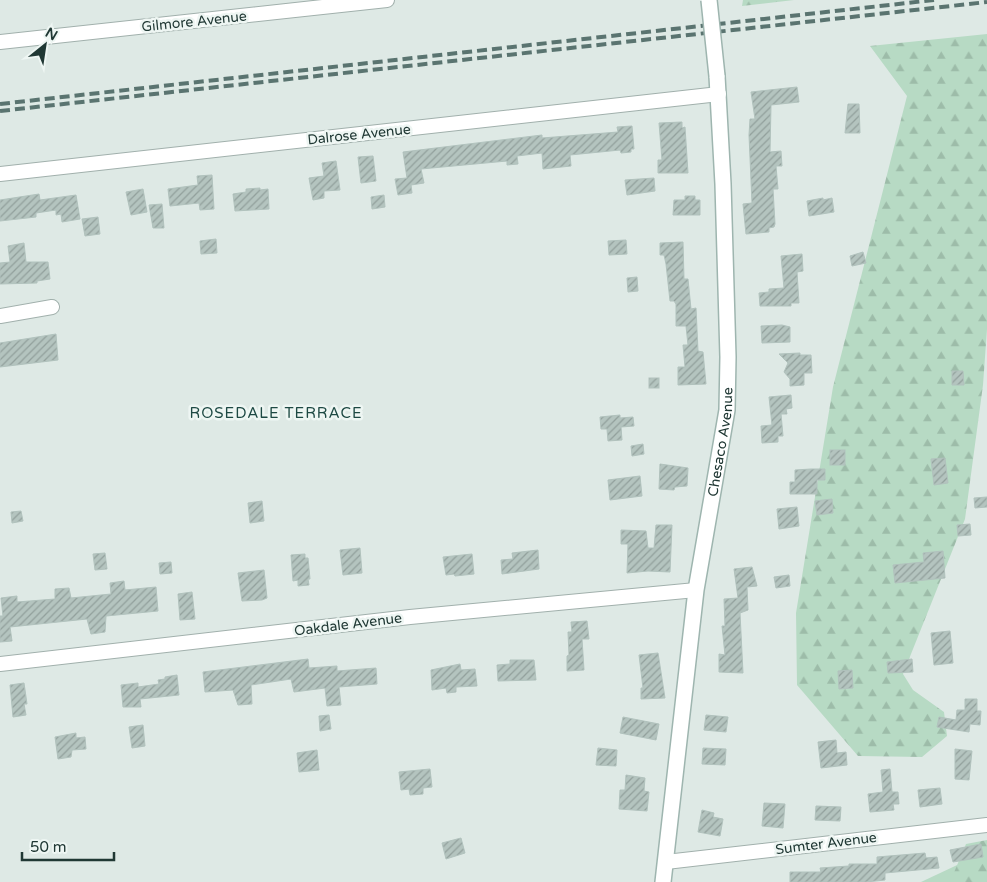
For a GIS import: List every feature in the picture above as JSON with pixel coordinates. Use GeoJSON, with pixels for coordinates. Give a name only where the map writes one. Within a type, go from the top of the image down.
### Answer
{"type":"FeatureCollection","features":[{"type":"Feature","properties":{"kind":"street","name":"Gilmore Avenue"},"geometry":{"type":"LineString","coordinates":[[0,42],[387,0]]}},
{"type":"Feature","properties":{"kind":"street","name":"Chesaco Avenue"},"geometry":{"type":"LineString","coordinates":[[663,882],[696,590],[725,424],[728,386],[719,94],[709,0]]}},
{"type":"Feature","properties":{"kind":"street","name":"Dalrose Avenue"},"geometry":{"type":"LineString","coordinates":[[0,174],[719,94]]}},
{"type":"Feature","properties":{"kind":"street"},"geometry":{"type":"LineString","coordinates":[[0,316],[52,307]]}},
{"type":"Feature","properties":{"kind":"street","name":"Oakdale Avenue"},"geometry":{"type":"LineString","coordinates":[[0,664],[410,617],[696,590]]}},
{"type":"Feature","properties":{"kind":"street","name":"Sumter Avenue"},"geometry":{"type":"LineString","coordinates":[[666,862],[987,824]]}},
{"type":"Feature","properties":{"kind":"green space"},"geometry":{"type":"Polygon","coordinates":[[[743,0],[794,0],[742,6],[743,0]]]}},
{"type":"Feature","properties":{"kind":"green space"},"geometry":{"type":"Polygon","coordinates":[[[987,34],[987,329],[983,385],[965,519],[903,674],[913,690],[944,712],[947,736],[922,757],[858,756],[797,685],[796,613],[833,387],[907,96],[870,46],[987,34]]]}},
{"type":"Feature","properties":{"kind":"green space"},"geometry":{"type":"Polygon","coordinates":[[[987,840],[987,882],[950,882],[966,844],[987,840]]]}},
{"type":"Feature","properties":{"kind":"green space"},"geometry":{"type":"Polygon","coordinates":[[[987,851],[987,882],[921,882],[987,851]]]}},
{"type":"Feature","properties":{"kind":"building"},"geometry":{"type":"Polygon","coordinates":[[[797,87],[799,102],[771,105],[770,152],[781,151],[782,166],[776,166],[778,189],[773,189],[774,227],[769,228],[769,232],[746,234],[743,204],[752,203],[749,135],[750,119],[755,119],[751,92],[797,87]]]}},
{"type":"Feature","properties":{"kind":"building"},"geometry":{"type":"Polygon","coordinates":[[[848,104],[859,104],[860,133],[845,133],[848,104]]]}},
{"type":"Feature","properties":{"kind":"building"},"geometry":{"type":"Polygon","coordinates":[[[682,122],[682,128],[685,127],[688,173],[658,173],[658,160],[662,160],[659,123],[682,122]]]}},
{"type":"Feature","properties":{"kind":"building"},"geometry":{"type":"Polygon","coordinates":[[[632,126],[634,149],[631,149],[631,152],[621,153],[620,150],[570,155],[571,166],[543,169],[542,153],[517,156],[518,164],[507,165],[507,161],[421,169],[424,183],[411,185],[412,193],[398,195],[395,179],[407,178],[403,152],[542,135],[542,138],[618,132],[617,127],[632,126]]]}},
{"type":"Feature","properties":{"kind":"building"},"geometry":{"type":"Polygon","coordinates":[[[373,156],[376,181],[361,183],[358,157],[373,156]]]}},
{"type":"Feature","properties":{"kind":"building"},"geometry":{"type":"Polygon","coordinates":[[[336,161],[340,190],[324,191],[324,198],[313,200],[309,178],[324,176],[322,163],[336,161]]]}},
{"type":"Feature","properties":{"kind":"building"},"geometry":{"type":"Polygon","coordinates":[[[212,175],[214,209],[200,210],[199,203],[170,206],[168,189],[198,185],[197,176],[212,175]]]}},
{"type":"Feature","properties":{"kind":"building"},"geometry":{"type":"Polygon","coordinates":[[[654,178],[655,191],[627,195],[625,180],[654,178]]]}},
{"type":"Feature","properties":{"kind":"building"},"geometry":{"type":"Polygon","coordinates":[[[260,188],[260,190],[268,189],[269,209],[235,211],[233,194],[246,192],[246,189],[260,188]]]}},
{"type":"Feature","properties":{"kind":"building"},"geometry":{"type":"Polygon","coordinates":[[[143,189],[147,212],[131,215],[126,192],[143,189]]]}},
{"type":"Feature","properties":{"kind":"building"},"geometry":{"type":"Polygon","coordinates":[[[39,194],[40,200],[76,195],[80,219],[62,222],[61,214],[56,215],[56,210],[36,213],[36,217],[0,221],[0,200],[39,194]]]}},
{"type":"Feature","properties":{"kind":"building"},"geometry":{"type":"Polygon","coordinates":[[[384,195],[385,207],[372,209],[371,197],[384,195]]]}},
{"type":"Feature","properties":{"kind":"building"},"geometry":{"type":"Polygon","coordinates":[[[685,196],[695,196],[695,200],[700,200],[700,215],[673,215],[674,200],[685,200],[685,196]]]}},
{"type":"Feature","properties":{"kind":"building"},"geometry":{"type":"Polygon","coordinates":[[[823,198],[823,200],[832,198],[834,212],[809,216],[807,201],[823,198]]]}},
{"type":"Feature","properties":{"kind":"building"},"geometry":{"type":"Polygon","coordinates":[[[162,204],[164,228],[153,228],[149,205],[162,204]]]}},
{"type":"Feature","properties":{"kind":"building"},"geometry":{"type":"Polygon","coordinates":[[[98,217],[100,234],[85,236],[82,219],[98,217]]]}},
{"type":"Feature","properties":{"kind":"building"},"geometry":{"type":"Polygon","coordinates":[[[216,239],[217,253],[201,254],[200,241],[216,239]]]}},
{"type":"Feature","properties":{"kind":"building"},"geometry":{"type":"Polygon","coordinates":[[[626,240],[627,254],[609,255],[608,241],[626,240]]]}},
{"type":"Feature","properties":{"kind":"building"},"geometry":{"type":"Polygon","coordinates":[[[683,242],[684,279],[688,279],[691,309],[696,308],[698,351],[703,352],[706,384],[678,385],[678,367],[685,367],[683,345],[688,345],[686,326],[676,326],[676,304],[674,301],[670,301],[666,264],[664,255],[660,255],[660,243],[683,242]]]}},
{"type":"Feature","properties":{"kind":"building"},"geometry":{"type":"Polygon","coordinates":[[[24,243],[26,262],[48,262],[50,279],[37,281],[37,283],[0,284],[0,263],[10,262],[8,246],[24,243]]]}},
{"type":"Feature","properties":{"kind":"building"},"geometry":{"type":"Polygon","coordinates":[[[863,252],[866,263],[852,266],[850,256],[863,252]]]}},
{"type":"Feature","properties":{"kind":"building"},"geometry":{"type":"Polygon","coordinates":[[[802,254],[803,271],[797,272],[799,303],[791,303],[791,306],[760,306],[759,293],[769,292],[769,289],[784,288],[781,256],[802,254]]]}},
{"type":"Feature","properties":{"kind":"building"},"geometry":{"type":"Polygon","coordinates":[[[637,277],[638,291],[628,292],[627,278],[637,277]]]}},
{"type":"Feature","properties":{"kind":"building"},"geometry":{"type":"Polygon","coordinates":[[[782,325],[790,327],[790,342],[762,343],[761,326],[782,325]]]}},
{"type":"Feature","properties":{"kind":"building"},"geometry":{"type":"Polygon","coordinates":[[[56,334],[58,360],[0,367],[0,343],[56,334]]]}},
{"type":"Feature","properties":{"kind":"building"},"geometry":{"type":"Polygon","coordinates":[[[800,353],[800,355],[811,355],[812,373],[804,373],[804,385],[790,386],[790,379],[784,372],[788,363],[779,354],[800,353]]]}},
{"type":"Feature","properties":{"kind":"building"},"geometry":{"type":"Polygon","coordinates":[[[952,371],[963,371],[964,385],[952,385],[952,371]]]}},
{"type":"Feature","properties":{"kind":"building"},"geometry":{"type":"Polygon","coordinates":[[[649,378],[659,378],[659,388],[649,388],[649,378]]]}},
{"type":"Feature","properties":{"kind":"building"},"geometry":{"type":"Polygon","coordinates":[[[791,395],[792,408],[786,409],[787,414],[781,414],[783,436],[778,436],[778,442],[762,443],[761,426],[772,425],[769,397],[791,395]]]}},
{"type":"Feature","properties":{"kind":"building"},"geometry":{"type":"Polygon","coordinates":[[[620,415],[620,418],[633,417],[634,426],[621,427],[622,440],[608,441],[607,429],[601,429],[600,417],[620,415]]]}},
{"type":"Feature","properties":{"kind":"building"},"geometry":{"type":"Polygon","coordinates":[[[643,444],[644,454],[632,456],[631,446],[643,444]]]}},
{"type":"Feature","properties":{"kind":"building"},"geometry":{"type":"Polygon","coordinates":[[[830,450],[845,450],[845,465],[830,465],[830,450]]]}},
{"type":"Feature","properties":{"kind":"building"},"geometry":{"type":"Polygon","coordinates":[[[945,458],[948,483],[934,485],[931,459],[945,458]]]}},
{"type":"Feature","properties":{"kind":"building"},"geometry":{"type":"Polygon","coordinates":[[[660,464],[688,468],[687,486],[675,487],[674,490],[659,489],[660,464]]]}},
{"type":"Feature","properties":{"kind":"building"},"geometry":{"type":"Polygon","coordinates":[[[825,469],[825,480],[817,480],[817,494],[790,494],[790,482],[795,482],[795,470],[825,469]]]}},
{"type":"Feature","properties":{"kind":"building"},"geometry":{"type":"Polygon","coordinates":[[[640,476],[642,496],[610,500],[608,480],[640,476]]]}},
{"type":"Feature","properties":{"kind":"building"},"geometry":{"type":"Polygon","coordinates":[[[987,497],[987,507],[975,508],[974,498],[987,497]]]}},
{"type":"Feature","properties":{"kind":"building"},"geometry":{"type":"Polygon","coordinates":[[[832,499],[833,513],[817,515],[815,501],[832,499]]]}},
{"type":"Feature","properties":{"kind":"building"},"geometry":{"type":"Polygon","coordinates":[[[262,501],[264,521],[250,523],[248,503],[262,501]]]}},
{"type":"Feature","properties":{"kind":"building"},"geometry":{"type":"Polygon","coordinates":[[[797,507],[799,526],[779,529],[777,509],[797,507]]]}},
{"type":"Feature","properties":{"kind":"building"},"geometry":{"type":"Polygon","coordinates":[[[21,511],[23,521],[12,523],[11,512],[21,511]]]}},
{"type":"Feature","properties":{"kind":"building"},"geometry":{"type":"Polygon","coordinates":[[[970,524],[971,535],[958,536],[957,525],[970,524]]]}},
{"type":"Feature","properties":{"kind":"building"},"geometry":{"type":"Polygon","coordinates":[[[656,525],[672,525],[670,572],[648,571],[627,573],[628,544],[621,544],[621,530],[646,531],[648,548],[654,548],[656,525]]]}},
{"type":"Feature","properties":{"kind":"building"},"geometry":{"type":"Polygon","coordinates":[[[360,548],[362,573],[343,575],[340,550],[360,548]]]}},
{"type":"Feature","properties":{"kind":"building"},"geometry":{"type":"Polygon","coordinates":[[[538,550],[539,569],[502,574],[501,560],[513,559],[512,553],[538,550]]]}},
{"type":"Feature","properties":{"kind":"building"},"geometry":{"type":"Polygon","coordinates":[[[943,551],[945,578],[895,583],[893,565],[924,562],[923,553],[943,551]]]}},
{"type":"Feature","properties":{"kind":"building"},"geometry":{"type":"Polygon","coordinates":[[[105,553],[107,569],[95,570],[93,554],[105,553]]]}},
{"type":"Feature","properties":{"kind":"building"},"geometry":{"type":"Polygon","coordinates":[[[305,554],[305,558],[308,558],[309,585],[298,586],[298,580],[293,581],[291,555],[305,554]]]}},
{"type":"Feature","properties":{"kind":"building"},"geometry":{"type":"Polygon","coordinates":[[[472,554],[474,574],[446,575],[443,557],[472,554]]]}},
{"type":"Feature","properties":{"kind":"building"},"geometry":{"type":"Polygon","coordinates":[[[171,562],[172,573],[160,574],[159,563],[171,562]]]}},
{"type":"Feature","properties":{"kind":"building"},"geometry":{"type":"Polygon","coordinates":[[[752,567],[757,586],[747,587],[748,610],[740,613],[743,673],[719,672],[719,654],[725,655],[722,626],[725,626],[724,599],[738,598],[734,569],[752,567]]]}},
{"type":"Feature","properties":{"kind":"building"},"geometry":{"type":"Polygon","coordinates":[[[264,570],[267,598],[242,601],[238,573],[264,570]]]}},
{"type":"Feature","properties":{"kind":"building"},"geometry":{"type":"Polygon","coordinates":[[[789,575],[790,586],[776,588],[774,577],[789,575]]]}},
{"type":"Feature","properties":{"kind":"building"},"geometry":{"type":"Polygon","coordinates":[[[124,581],[125,590],[156,587],[158,611],[106,616],[105,632],[91,634],[87,619],[10,627],[12,641],[0,642],[0,616],[3,616],[1,598],[17,596],[17,602],[55,599],[55,589],[69,588],[71,598],[111,594],[110,583],[124,581]]]}},
{"type":"Feature","properties":{"kind":"building"},"geometry":{"type":"Polygon","coordinates":[[[192,592],[195,619],[180,620],[178,594],[192,592]]]}},
{"type":"Feature","properties":{"kind":"building"},"geometry":{"type":"Polygon","coordinates":[[[587,621],[589,639],[582,639],[584,670],[567,671],[567,656],[569,655],[568,632],[572,632],[571,622],[587,621]]]}},
{"type":"Feature","properties":{"kind":"building"},"geometry":{"type":"Polygon","coordinates":[[[950,631],[953,663],[934,665],[931,633],[950,631]]]}},
{"type":"Feature","properties":{"kind":"building"},"geometry":{"type":"Polygon","coordinates":[[[658,653],[665,698],[641,699],[641,688],[643,688],[639,655],[658,653]]]}},
{"type":"Feature","properties":{"kind":"building"},"geometry":{"type":"Polygon","coordinates":[[[308,659],[309,668],[337,666],[337,671],[376,668],[377,684],[339,687],[341,705],[327,706],[325,688],[294,692],[291,679],[251,685],[252,704],[238,705],[233,690],[205,692],[203,672],[308,659]]]}},
{"type":"Feature","properties":{"kind":"building"},"geometry":{"type":"Polygon","coordinates":[[[912,659],[913,672],[888,673],[887,662],[912,659]]]}},
{"type":"Feature","properties":{"kind":"building"},"geometry":{"type":"Polygon","coordinates":[[[510,660],[534,660],[536,680],[498,681],[497,665],[510,664],[510,660]]]}},
{"type":"Feature","properties":{"kind":"building"},"geometry":{"type":"Polygon","coordinates":[[[460,664],[461,670],[475,669],[477,686],[456,687],[456,692],[447,693],[446,688],[432,690],[431,670],[460,664]]]}},
{"type":"Feature","properties":{"kind":"building"},"geometry":{"type":"Polygon","coordinates":[[[852,670],[853,688],[839,689],[838,671],[852,670]]]}},
{"type":"Feature","properties":{"kind":"building"},"geometry":{"type":"Polygon","coordinates":[[[177,675],[179,695],[140,699],[141,707],[123,707],[121,685],[138,683],[138,687],[159,684],[158,680],[177,675]]]}},
{"type":"Feature","properties":{"kind":"building"},"geometry":{"type":"Polygon","coordinates":[[[24,683],[27,704],[24,704],[26,715],[13,717],[10,685],[24,683]]]}},
{"type":"Feature","properties":{"kind":"building"},"geometry":{"type":"Polygon","coordinates":[[[965,699],[977,699],[977,711],[981,711],[980,725],[970,724],[969,732],[937,727],[939,717],[956,720],[957,710],[965,710],[965,699]]]}},
{"type":"Feature","properties":{"kind":"building"},"geometry":{"type":"Polygon","coordinates":[[[329,715],[331,729],[320,731],[319,716],[329,715]]]}},
{"type":"Feature","properties":{"kind":"building"},"geometry":{"type":"Polygon","coordinates":[[[706,715],[728,717],[726,732],[704,730],[706,715]]]}},
{"type":"Feature","properties":{"kind":"building"},"geometry":{"type":"Polygon","coordinates":[[[623,717],[659,724],[656,740],[620,733],[623,717]]]}},
{"type":"Feature","properties":{"kind":"building"},"geometry":{"type":"Polygon","coordinates":[[[143,725],[145,746],[132,748],[129,727],[143,725]]]}},
{"type":"Feature","properties":{"kind":"building"},"geometry":{"type":"Polygon","coordinates":[[[76,733],[76,738],[85,737],[86,749],[72,750],[71,757],[58,759],[55,737],[76,733]]]}},
{"type":"Feature","properties":{"kind":"building"},"geometry":{"type":"Polygon","coordinates":[[[836,740],[837,753],[846,752],[847,765],[821,768],[818,742],[836,740]]]}},
{"type":"Feature","properties":{"kind":"building"},"geometry":{"type":"Polygon","coordinates":[[[598,748],[617,750],[616,766],[596,765],[598,748]]]}},
{"type":"Feature","properties":{"kind":"building"},"geometry":{"type":"Polygon","coordinates":[[[703,748],[726,749],[725,765],[702,764],[703,748]]]}},
{"type":"Feature","properties":{"kind":"building"},"geometry":{"type":"Polygon","coordinates":[[[955,749],[972,751],[969,780],[955,779],[955,749]]]}},
{"type":"Feature","properties":{"kind":"building"},"geometry":{"type":"Polygon","coordinates":[[[317,750],[319,770],[299,772],[297,753],[317,750]]]}},
{"type":"Feature","properties":{"kind":"building"},"geometry":{"type":"Polygon","coordinates":[[[430,769],[432,787],[423,788],[423,794],[410,795],[409,789],[401,790],[399,772],[430,769]]]}},
{"type":"Feature","properties":{"kind":"building"},"geometry":{"type":"Polygon","coordinates":[[[890,769],[892,792],[898,792],[899,804],[893,804],[894,810],[870,812],[868,794],[883,792],[881,770],[890,769]]]}},
{"type":"Feature","properties":{"kind":"building"},"geometry":{"type":"Polygon","coordinates":[[[626,775],[645,778],[644,791],[649,792],[647,811],[619,809],[620,790],[625,790],[626,775]]]}},
{"type":"Feature","properties":{"kind":"building"},"geometry":{"type":"Polygon","coordinates":[[[940,788],[942,804],[920,807],[918,790],[940,788]]]}},
{"type":"Feature","properties":{"kind":"building"},"geometry":{"type":"Polygon","coordinates":[[[764,803],[785,804],[783,828],[762,826],[764,803]]]}},
{"type":"Feature","properties":{"kind":"building"},"geometry":{"type":"Polygon","coordinates":[[[816,806],[841,807],[840,821],[815,820],[816,806]]]}},
{"type":"Feature","properties":{"kind":"building"},"geometry":{"type":"Polygon","coordinates":[[[702,810],[714,813],[713,817],[723,819],[720,836],[698,832],[702,810]]]}},
{"type":"Feature","properties":{"kind":"building"},"geometry":{"type":"Polygon","coordinates":[[[461,838],[465,853],[446,859],[442,843],[461,838]]]}},
{"type":"Feature","properties":{"kind":"building"},"geometry":{"type":"Polygon","coordinates":[[[981,844],[983,857],[953,862],[950,850],[981,844]]]}},
{"type":"Feature","properties":{"kind":"building"},"geometry":{"type":"Polygon","coordinates":[[[925,853],[926,858],[937,857],[939,868],[885,873],[885,880],[866,882],[790,882],[790,872],[821,872],[820,868],[849,866],[849,864],[877,864],[877,857],[925,853]]]}},
{"type":"Feature","properties":{"kind":"railway"},"geometry":{"type":"LineString","coordinates":[[0,104],[934,0]]}},
{"type":"Feature","properties":{"kind":"railway"},"geometry":{"type":"LineString","coordinates":[[0,111],[987,2]]}},
{"type":"Feature","properties":{"kind":"district","name":"ROSEDALE TERRACE"},"geometry":{"type":"Point","coordinates":[276,413]}}]}
